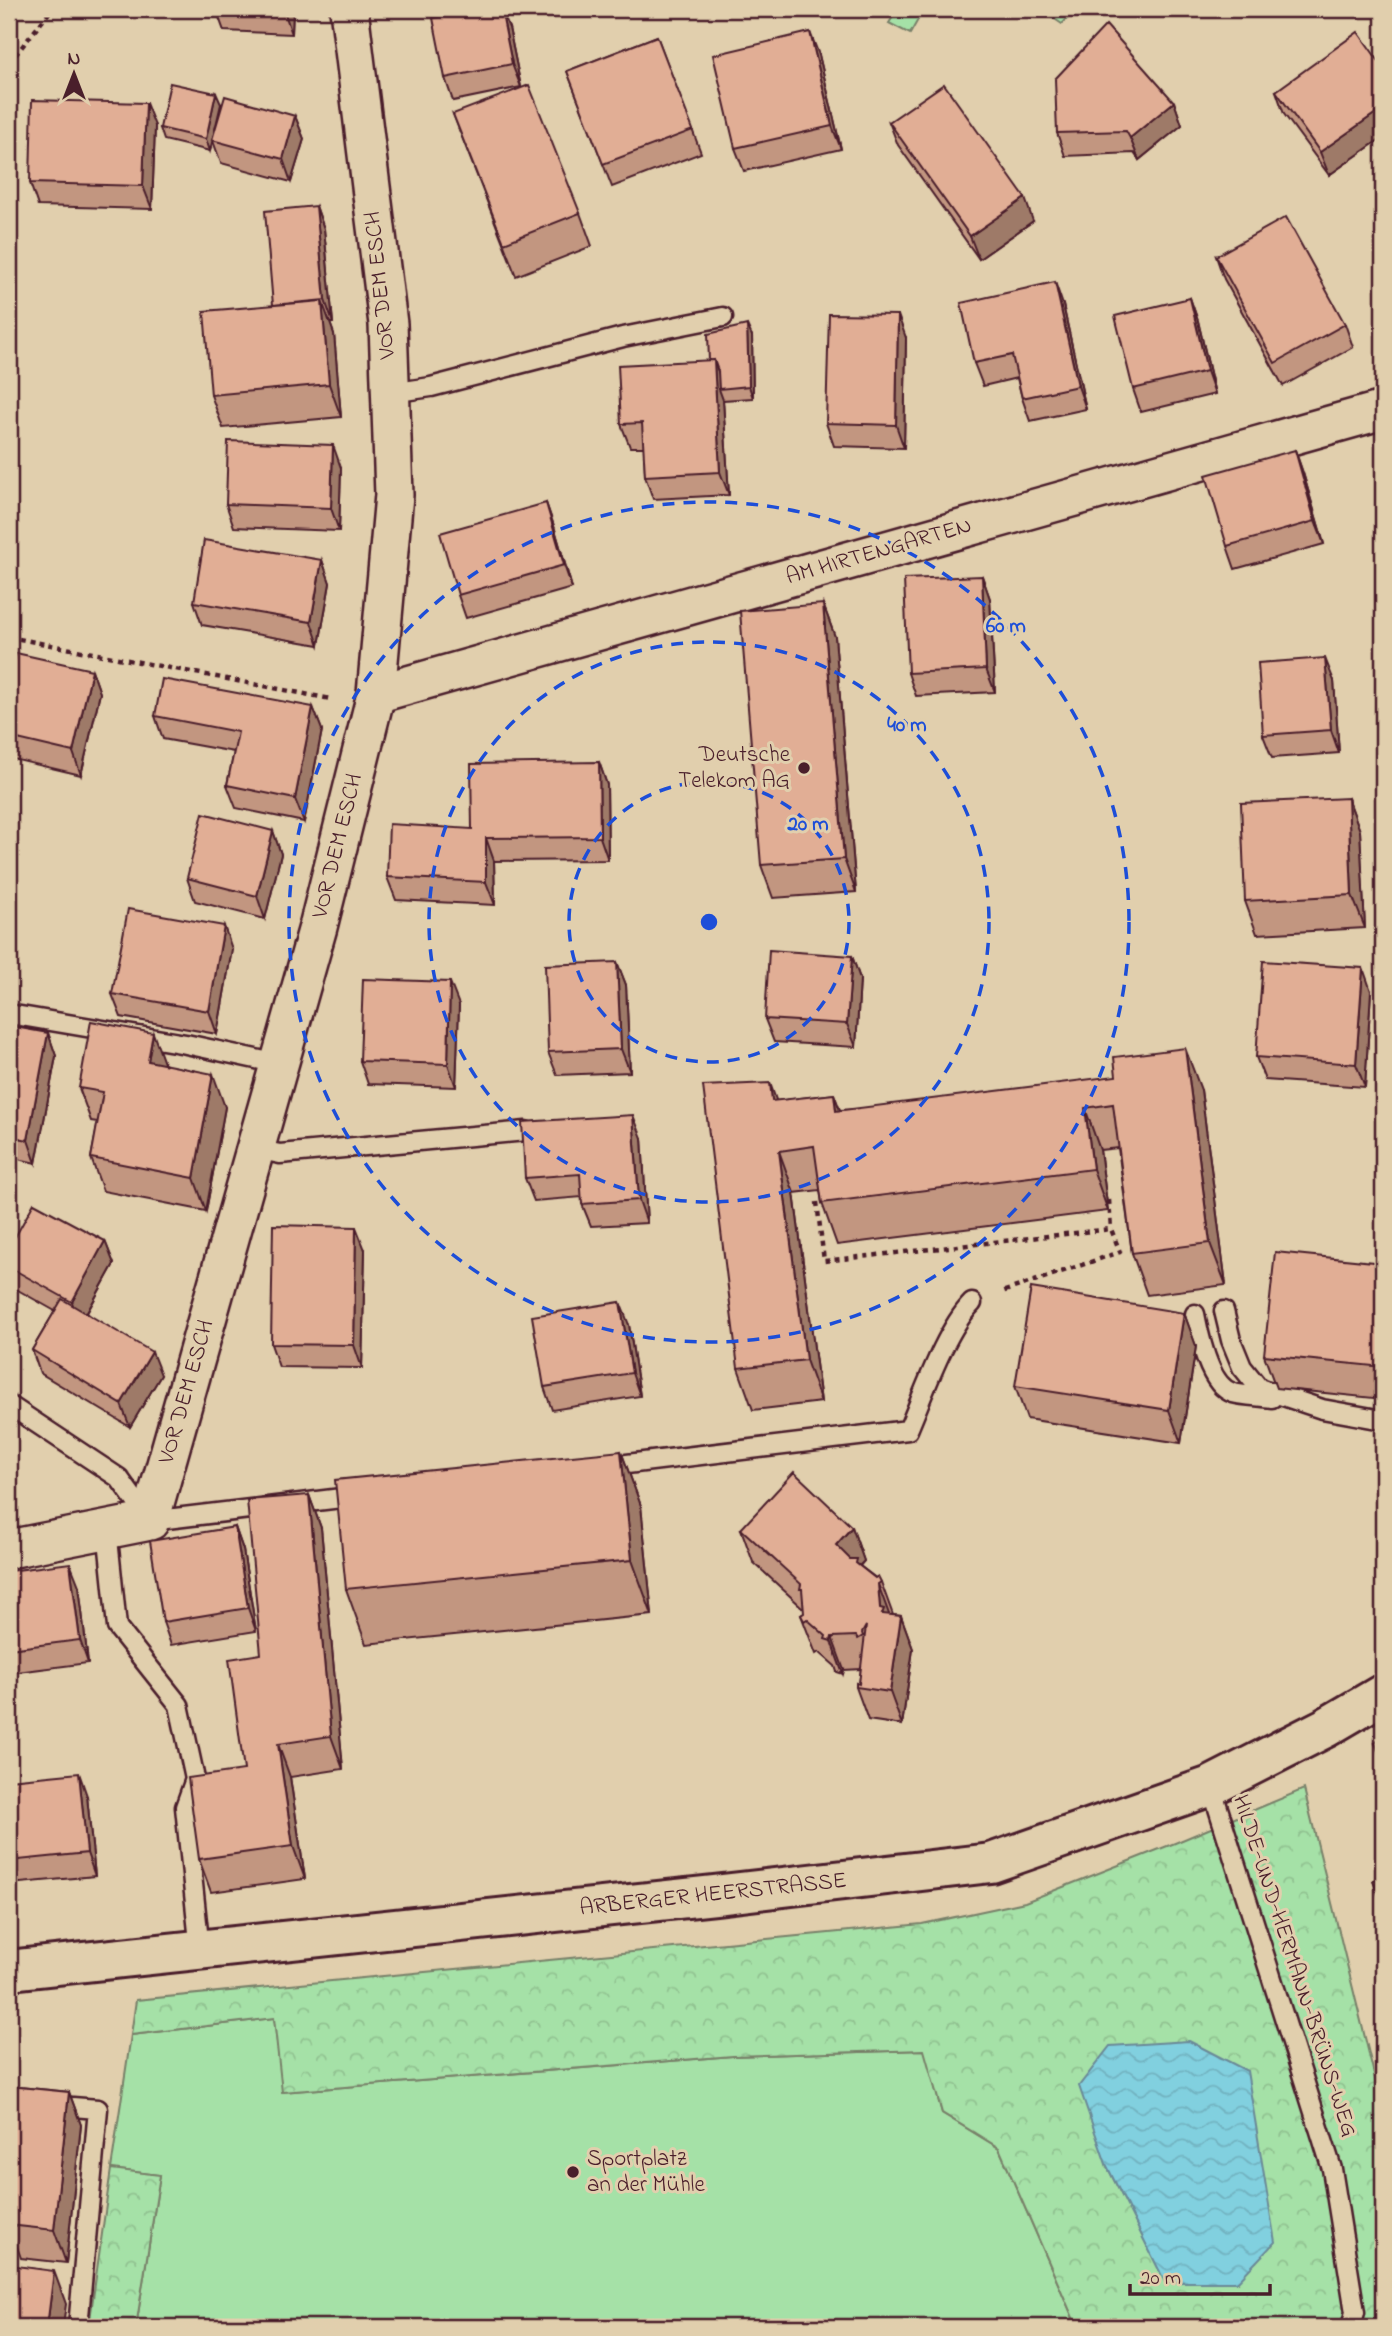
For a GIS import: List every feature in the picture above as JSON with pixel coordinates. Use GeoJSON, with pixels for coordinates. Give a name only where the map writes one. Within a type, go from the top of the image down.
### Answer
{"type":"FeatureCollection","features":[{"type":"Feature","properties":{"kind":"main road","name":"ARBERGER HEERSTRASSE"},"geometry":{"type":"LineString","coordinates":[[9,1970],[991,1863],[1211,1786],[1325,1728],[1383,1694]]}},
{"type":"Feature","properties":{"kind":"street","name":"VOR DEM ESCH"},"geometry":{"type":"LineString","coordinates":[[150,1521],[318,928],[374,701],[394,495],[391,393],[388,324],[348,9]]}},
{"type":"Feature","properties":{"kind":"street","name":"AM HIRTENGARTEN"},"geometry":{"type":"LineString","coordinates":[[374,701],[1383,410]]}},
{"type":"Feature","properties":{"kind":"street"},"geometry":{"type":"LineString","coordinates":[[9,1549],[150,1521]]}},
{"type":"Feature","properties":{"kind":"lane"},"geometry":{"type":"LineString","coordinates":[[391,393],[430,387],[623,337],[723,317]]}},
{"type":"Feature","properties":{"kind":"lane"},"geometry":{"type":"LineString","coordinates":[[9,1014],[187,1044],[279,1064]]}},
{"type":"Feature","properties":{"kind":"lane"},"geometry":{"type":"LineString","coordinates":[[256,1149],[280,1154],[526,1132]]}},
{"type":"Feature","properties":{"kind":"lane"},"geometry":{"type":"LineString","coordinates":[[587,1468],[908,1430],[951,1332],[972,1303]]}},
{"type":"Feature","properties":{"kind":"lane"},"geometry":{"type":"LineString","coordinates":[[1224,1311],[1231,1340],[1242,1367],[1259,1388],[1322,1409],[1383,1420]]}},
{"type":"Feature","properties":{"kind":"lane"},"geometry":{"type":"LineString","coordinates":[[1195,1314],[1207,1360],[1217,1380],[1229,1392],[1293,1400]]}},
{"type":"Feature","properties":{"kind":"lane"},"geometry":{"type":"LineString","coordinates":[[9,1405],[119,1478],[150,1521],[369,1495]]}},
{"type":"Feature","properties":{"kind":"lane"},"geometry":{"type":"LineString","coordinates":[[107,1529],[117,1628],[178,1705],[195,1779],[185,1807],[200,1951]]}},
{"type":"Feature","properties":{"kind":"lane","name":"HILDE-UND-HERMANN-BRÜNS-WEG"},"geometry":{"type":"LineString","coordinates":[[1211,1786],[1332,2169],[1355,2312],[1351,2327]]}},
{"type":"Feature","properties":{"kind":"lane"},"geometry":{"type":"LineString","coordinates":[[9,2102],[98,2109],[78,2327]]}},
{"type":"Feature","properties":{"kind":"path"},"geometry":{"type":"LineString","coordinates":[[9,63],[52,9]]}},
{"type":"Feature","properties":{"kind":"path"},"geometry":{"type":"LineString","coordinates":[[9,637],[374,701]]}},
{"type":"Feature","properties":{"kind":"path"},"geometry":{"type":"LineString","coordinates":[[972,1303],[1120,1252],[1111,1229],[1109,1200]]}},
{"type":"Feature","properties":{"kind":"path"},"geometry":{"type":"LineString","coordinates":[[817,1202],[824,1261],[1111,1229]]}},
{"type":"Feature","properties":{"kind":"green space"},"geometry":{"type":"Polygon","coordinates":[[[898,9],[924,9],[910,34],[889,23],[898,9]]]}},
{"type":"Feature","properties":{"kind":"green space"},"geometry":{"type":"Polygon","coordinates":[[[1040,9],[1070,9],[1074,12],[1062,24],[1040,9]]]}},
{"type":"Feature","properties":{"kind":"green space"},"geometry":{"type":"Polygon","coordinates":[[[1304,1789],[1383,2111],[1383,2327],[1077,2327],[999,2148],[942,2113],[924,2050],[733,2056],[282,2092],[274,2018],[131,2035],[136,2000],[922,1924],[1025,1902],[1304,1789]],[[1106,2164],[1165,2281],[1237,2282],[1106,2164]]]}},
{"type":"Feature","properties":{"kind":"green space","name":"Sportplatz an der Mühle"},"geometry":{"type":"Polygon","coordinates":[[[274,2018],[283,2092],[733,2056],[925,2050],[942,2113],[999,2148],[1077,2327],[136,2327],[160,2175],[111,2169],[131,2035],[274,2018]]]}},
{"type":"Feature","properties":{"kind":"green space"},"geometry":{"type":"Polygon","coordinates":[[[111,2169],[160,2175],[136,2327],[89,2327],[111,2169]]]}},
{"type":"Feature","properties":{"kind":"water"},"geometry":{"type":"Polygon","coordinates":[[[1189,2041],[1247,2071],[1275,2242],[1237,2282],[1165,2282],[1106,2164],[1079,2086],[1110,2046],[1189,2041]]]}},
{"type":"Feature","properties":{"kind":"building"},"geometry":{"type":"Polygon","coordinates":[[[229,9],[284,9],[284,11],[229,9]]]}},
{"type":"Feature","properties":{"kind":"building"},"geometry":{"type":"Polygon","coordinates":[[[482,9],[501,9],[512,64],[445,78],[433,18],[482,9]]]}},
{"type":"Feature","properties":{"kind":"building"},"geometry":{"type":"Polygon","coordinates":[[[1106,25],[1174,102],[1130,138],[1126,131],[1057,133],[1055,79],[1106,25]]]}},
{"type":"Feature","properties":{"kind":"building"},"geometry":{"type":"Polygon","coordinates":[[[810,32],[832,126],[735,148],[713,55],[810,32]]]}},
{"type":"Feature","properties":{"kind":"building"},"geometry":{"type":"Polygon","coordinates":[[[1358,32],[1383,67],[1383,108],[1320,152],[1276,91],[1358,32]]]}},
{"type":"Feature","properties":{"kind":"building"},"geometry":{"type":"Polygon","coordinates":[[[657,36],[693,130],[603,164],[567,71],[657,36]]]}},
{"type":"Feature","properties":{"kind":"building"},"geometry":{"type":"Polygon","coordinates":[[[170,83],[216,93],[206,139],[160,128],[170,83]]]}},
{"type":"Feature","properties":{"kind":"building"},"geometry":{"type":"Polygon","coordinates":[[[944,84],[1025,198],[970,236],[889,122],[944,84]]]}},
{"type":"Feature","properties":{"kind":"building"},"geometry":{"type":"Polygon","coordinates":[[[529,85],[580,213],[504,243],[453,114],[529,85]]]}},
{"type":"Feature","properties":{"kind":"building"},"geometry":{"type":"Polygon","coordinates":[[[225,96],[295,116],[283,159],[212,140],[225,96]]]}},
{"type":"Feature","properties":{"kind":"building"},"geometry":{"type":"Polygon","coordinates":[[[32,100],[146,103],[143,186],[30,183],[32,100]]]}},
{"type":"Feature","properties":{"kind":"building"},"geometry":{"type":"Polygon","coordinates":[[[316,206],[325,300],[273,305],[265,211],[316,206]]]}},
{"type":"Feature","properties":{"kind":"building"},"geometry":{"type":"Polygon","coordinates":[[[1286,217],[1345,324],[1275,363],[1216,256],[1286,217]]]}},
{"type":"Feature","properties":{"kind":"building"},"geometry":{"type":"Polygon","coordinates":[[[1055,282],[1078,386],[1022,398],[1012,355],[974,363],[961,303],[1055,282]]]}},
{"type":"Feature","properties":{"kind":"building"},"geometry":{"type":"Polygon","coordinates":[[[1190,298],[1207,371],[1133,389],[1115,316],[1190,298]]]}},
{"type":"Feature","properties":{"kind":"building"},"geometry":{"type":"Polygon","coordinates":[[[322,301],[329,384],[211,395],[204,311],[322,301]]]}},
{"type":"Feature","properties":{"kind":"building"},"geometry":{"type":"Polygon","coordinates":[[[829,314],[898,315],[896,425],[826,423],[829,314]]]}},
{"type":"Feature","properties":{"kind":"building"},"geometry":{"type":"Polygon","coordinates":[[[747,325],[749,386],[719,389],[718,371],[714,360],[709,361],[708,334],[747,325]]]}},
{"type":"Feature","properties":{"kind":"building"},"geometry":{"type":"Polygon","coordinates":[[[714,360],[720,472],[645,476],[642,423],[621,424],[618,365],[714,360]]]}},
{"type":"Feature","properties":{"kind":"building"},"geometry":{"type":"Polygon","coordinates":[[[228,441],[333,445],[331,508],[226,504],[228,441]]]}},
{"type":"Feature","properties":{"kind":"building"},"geometry":{"type":"Polygon","coordinates":[[[1295,450],[1315,521],[1227,546],[1206,475],[1295,450]]]}},
{"type":"Feature","properties":{"kind":"building"},"geometry":{"type":"Polygon","coordinates":[[[546,503],[564,565],[458,595],[440,533],[546,503]]]}},
{"type":"Feature","properties":{"kind":"building"},"geometry":{"type":"Polygon","coordinates":[[[204,540],[322,560],[311,622],[194,602],[204,540]]]}},
{"type":"Feature","properties":{"kind":"building"},"geometry":{"type":"Polygon","coordinates":[[[982,576],[986,669],[908,673],[904,579],[982,576]]]}},
{"type":"Feature","properties":{"kind":"building","name":"Deutsche Telekom AG"},"geometry":{"type":"Polygon","coordinates":[[[823,604],[844,859],[761,865],[740,611],[823,604]]]}},
{"type":"Feature","properties":{"kind":"building"},"geometry":{"type":"Polygon","coordinates":[[[16,653],[92,670],[73,752],[9,737],[9,683],[16,653]]]}},
{"type":"Feature","properties":{"kind":"building"},"geometry":{"type":"Polygon","coordinates":[[[1325,658],[1331,730],[1263,735],[1258,663],[1325,658]]]}},
{"type":"Feature","properties":{"kind":"building"},"geometry":{"type":"Polygon","coordinates":[[[162,679],[313,707],[295,799],[227,785],[238,732],[155,716],[162,679]]]}},
{"type":"Feature","properties":{"kind":"building"},"geometry":{"type":"Polygon","coordinates":[[[599,762],[600,837],[486,838],[486,882],[387,877],[389,824],[472,829],[471,764],[599,762]]]}},
{"type":"Feature","properties":{"kind":"building"},"geometry":{"type":"Polygon","coordinates":[[[1348,798],[1352,895],[1245,901],[1241,803],[1348,798]]]}},
{"type":"Feature","properties":{"kind":"building"},"geometry":{"type":"Polygon","coordinates":[[[203,813],[273,831],[257,896],[187,878],[203,813]]]}},
{"type":"Feature","properties":{"kind":"building"},"geometry":{"type":"Polygon","coordinates":[[[128,909],[224,926],[209,1011],[112,994],[128,909]]]}},
{"type":"Feature","properties":{"kind":"building"},"geometry":{"type":"Polygon","coordinates":[[[769,950],[852,956],[847,1024],[765,1019],[769,950]]]}},
{"type":"Feature","properties":{"kind":"building"},"geometry":{"type":"Polygon","coordinates":[[[1263,961],[1363,968],[1356,1064],[1256,1057],[1263,961]]]}},
{"type":"Feature","properties":{"kind":"building"},"geometry":{"type":"Polygon","coordinates":[[[617,962],[621,1049],[548,1052],[545,965],[617,962]]]}},
{"type":"Feature","properties":{"kind":"building"},"geometry":{"type":"Polygon","coordinates":[[[363,979],[450,982],[448,1064],[360,1061],[363,979]]]}},
{"type":"Feature","properties":{"kind":"building"},"geometry":{"type":"Polygon","coordinates":[[[91,1021],[153,1033],[148,1061],[213,1074],[194,1178],[91,1158],[103,1092],[79,1088],[91,1021]]]}},
{"type":"Feature","properties":{"kind":"building"},"geometry":{"type":"Polygon","coordinates":[[[9,1026],[48,1033],[28,1140],[9,1136],[9,1026]]]}},
{"type":"Feature","properties":{"kind":"building"},"geometry":{"type":"Polygon","coordinates":[[[1185,1048],[1210,1243],[1132,1253],[1113,1104],[1085,1108],[1093,1169],[822,1203],[814,1146],[779,1151],[806,1360],[738,1368],[703,1086],[770,1083],[772,1101],[834,1094],[836,1111],[1116,1076],[1114,1057],[1185,1048]]]}},
{"type":"Feature","properties":{"kind":"building"},"geometry":{"type":"Polygon","coordinates":[[[633,1115],[639,1200],[582,1204],[580,1174],[525,1178],[522,1122],[633,1115]]]}},
{"type":"Feature","properties":{"kind":"building"},"geometry":{"type":"Polygon","coordinates":[[[34,1203],[105,1241],[72,1302],[9,1267],[9,1248],[34,1203]]]}},
{"type":"Feature","properties":{"kind":"building"},"geometry":{"type":"Polygon","coordinates":[[[273,1225],[356,1227],[354,1345],[271,1344],[273,1225]]]}},
{"type":"Feature","properties":{"kind":"building"},"geometry":{"type":"Polygon","coordinates":[[[1275,1252],[1383,1263],[1383,1367],[1264,1355],[1275,1252]]]}},
{"type":"Feature","properties":{"kind":"building"},"geometry":{"type":"Polygon","coordinates":[[[1031,1288],[1184,1313],[1169,1410],[1015,1386],[1031,1288]]]}},
{"type":"Feature","properties":{"kind":"building"},"geometry":{"type":"Polygon","coordinates":[[[62,1299],[152,1352],[121,1404],[32,1350],[62,1299]]]}},
{"type":"Feature","properties":{"kind":"building"},"geometry":{"type":"Polygon","coordinates":[[[620,1302],[632,1373],[544,1387],[532,1316],[620,1302]]]}},
{"type":"Feature","properties":{"kind":"building"},"geometry":{"type":"Polygon","coordinates":[[[621,1451],[632,1560],[346,1589],[335,1480],[621,1451]]]}},
{"type":"Feature","properties":{"kind":"building"},"geometry":{"type":"Polygon","coordinates":[[[794,1472],[852,1527],[836,1545],[850,1559],[857,1559],[856,1563],[875,1578],[878,1576],[881,1582],[878,1584],[880,1608],[884,1609],[882,1614],[901,1616],[890,1692],[856,1687],[856,1683],[859,1684],[866,1626],[863,1636],[858,1639],[856,1636],[832,1637],[831,1641],[825,1639],[826,1636],[807,1619],[804,1621],[801,1615],[804,1613],[801,1584],[741,1529],[794,1472]]]}},
{"type":"Feature","properties":{"kind":"building"},"geometry":{"type":"Polygon","coordinates":[[[309,1495],[331,1736],[278,1744],[293,1846],[199,1859],[188,1778],[244,1770],[229,1659],[261,1654],[247,1500],[309,1495]]]}},
{"type":"Feature","properties":{"kind":"building"},"geometry":{"type":"Polygon","coordinates":[[[235,1527],[248,1608],[163,1622],[150,1541],[235,1527]]]}},
{"type":"Feature","properties":{"kind":"building"},"geometry":{"type":"Polygon","coordinates":[[[70,1563],[80,1640],[9,1649],[9,1571],[70,1563]]]}},
{"type":"Feature","properties":{"kind":"building"},"geometry":{"type":"Polygon","coordinates":[[[1383,1737],[1383,1755],[1375,1743],[1383,1737]]]}},
{"type":"Feature","properties":{"kind":"building"},"geometry":{"type":"Polygon","coordinates":[[[79,1773],[87,1853],[9,1861],[9,1780],[79,1773]]]}},
{"type":"Feature","properties":{"kind":"building"},"geometry":{"type":"Polygon","coordinates":[[[1383,1874],[1383,1897],[1373,1881],[1383,1874]]]}},
{"type":"Feature","properties":{"kind":"building"},"geometry":{"type":"Polygon","coordinates":[[[9,2086],[69,2092],[54,2230],[9,2225],[12,2193],[9,2193],[9,2086]]]}},
{"type":"Feature","properties":{"kind":"building"},"geometry":{"type":"Polygon","coordinates":[[[9,2265],[54,2271],[47,2327],[9,2327],[9,2265]]]}},
{"type":"Feature","properties":{"kind":"place","name":"Deutsche Telekom AG"},"geometry":{"type":"Point","coordinates":[804,768]}},
{"type":"Feature","properties":{"kind":"place","name":"Sportplatz an der Mühle"},"geometry":{"type":"Point","coordinates":[573,2172]}}]}
